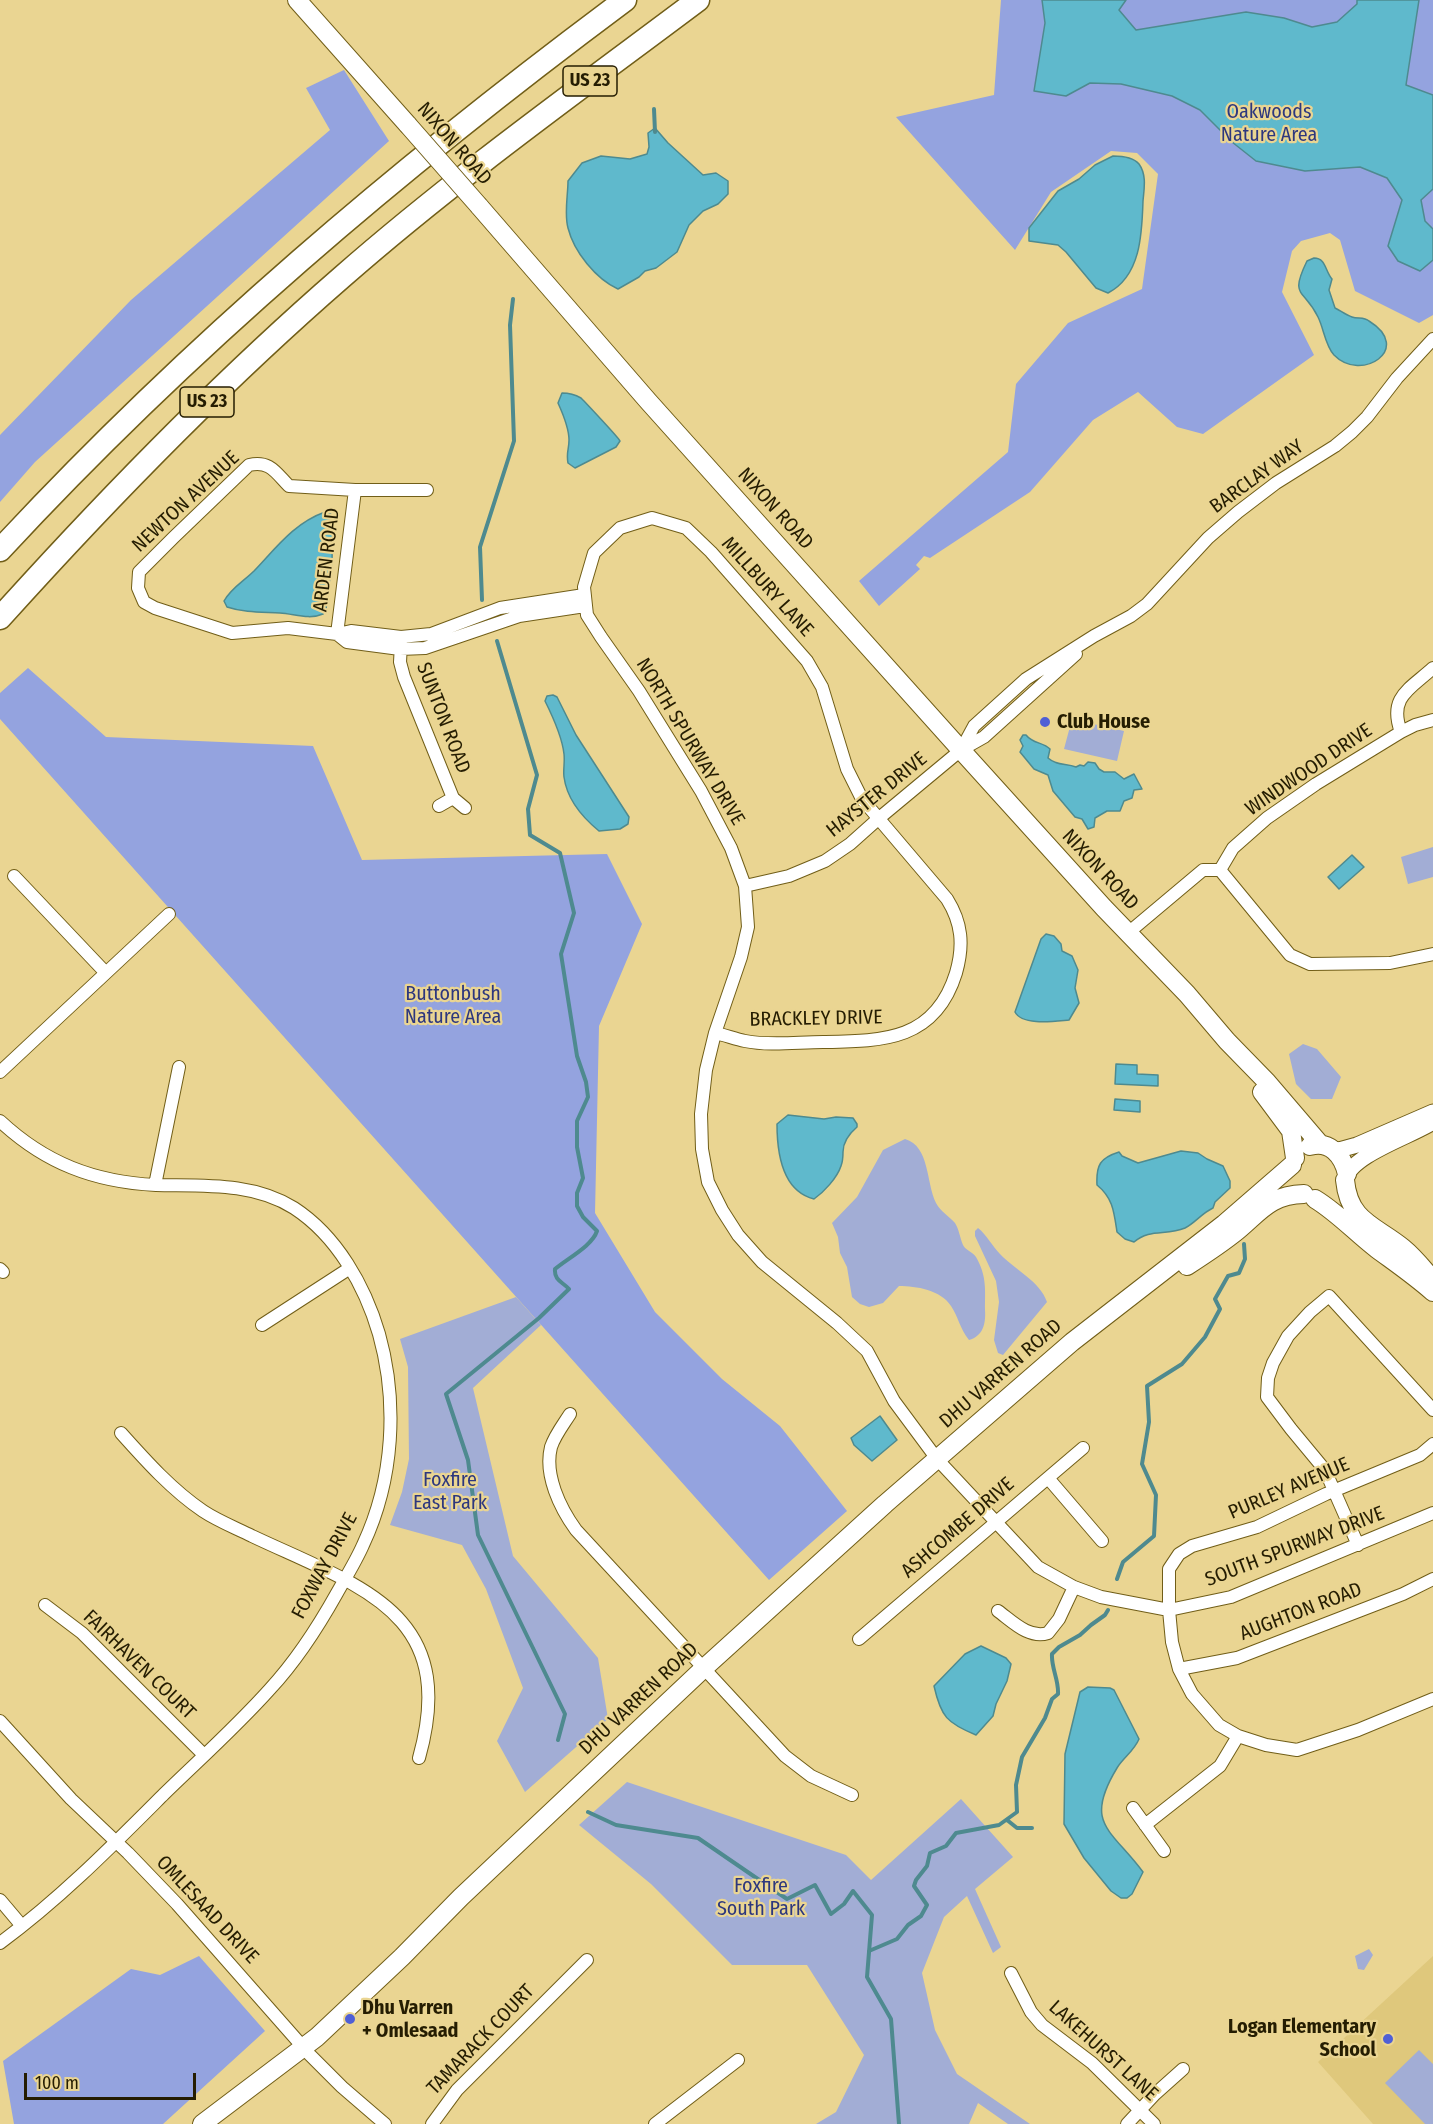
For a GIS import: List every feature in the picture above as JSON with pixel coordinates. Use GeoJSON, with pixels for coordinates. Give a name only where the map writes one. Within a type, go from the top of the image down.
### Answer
{"type":"FeatureCollection","features":[{"type":"Feature","properties":{"kind":"highway","name":"US 23"},"geometry":{"type":"LineString","coordinates":[[0,550],[182,365],[279,277],[455,132],[625,0]]}},
{"type":"Feature","properties":{"kind":"highway","name":"US 23"},"geometry":{"type":"LineString","coordinates":[[0,618],[156,450],[344,276],[430,204],[698,0]]}},
{"type":"Feature","properties":{"kind":"main road","name":"NIXON ROAD"},"geometry":{"type":"LineString","coordinates":[[297,0],[480,206],[648,401],[961,750],[1325,1146]]}},
{"type":"Feature","properties":{"kind":"main road","name":"NIXON ROAD"},"geometry":{"type":"LineString","coordinates":[[1227,1041],[1291,1131],[1294,1162]]}},
{"type":"Feature","properties":{"kind":"main road"},"geometry":{"type":"LineString","coordinates":[[1433,1281],[1406,1250],[1357,1214],[1348,1198],[1342,1160],[1325,1146],[1310,1146],[1294,1162],[1295,1182],[1310,1197],[1327,1206],[1377,1249],[1413,1274],[1433,1292]]}},
{"type":"Feature","properties":{"kind":"main road","name":"DHU VARREN ROAD"},"geometry":{"type":"LineString","coordinates":[[202,2124],[316,2037],[703,1669],[937,1459],[1072,1342],[1224,1224],[1294,1162]]}},
{"type":"Feature","properties":{"kind":"main road"},"geometry":{"type":"LineString","coordinates":[[1310,1197],[1326,1198],[1340,1189],[1346,1177]]}},
{"type":"Feature","properties":{"kind":"main road","name":"DHU VARREN ROAD"},"geometry":{"type":"LineString","coordinates":[[1112,1313],[1215,1248],[1266,1204],[1279,1198],[1310,1197]]}},
{"type":"Feature","properties":{"kind":"street","name":"BARCLAY WAY"},"geometry":{"type":"LineString","coordinates":[[961,750],[984,738],[1041,688],[1094,636],[1124,622],[1147,604],[1208,538],[1238,512],[1276,483],[1335,446],[1352,432],[1433,339]]}},
{"type":"Feature","properties":{"kind":"street","name":"NEWTON AVENUE"},"geometry":{"type":"LineString","coordinates":[[337,634],[288,628],[232,633],[155,608],[144,602],[138,588],[139,572],[249,465],[260,463],[270,467],[289,486],[354,490],[427,490]]}},
{"type":"Feature","properties":{"kind":"street","name":"ARDEN ROAD"},"geometry":{"type":"LineString","coordinates":[[337,634],[354,490]]}},
{"type":"Feature","properties":{"kind":"street","name":"MILLBURY LANE"},"geometry":{"type":"LineString","coordinates":[[584,601],[584,587],[594,553],[620,528],[652,519],[686,528],[711,552],[807,661],[822,687],[847,769],[862,799],[878,819]]}},
{"type":"Feature","properties":{"kind":"street"},"geometry":{"type":"LineString","coordinates":[[337,634],[351,631],[401,643],[500,608],[518,610],[584,601]]}},
{"type":"Feature","properties":{"kind":"street","name":"NORTH SPURWAY DRIVE"},"geometry":{"type":"LineString","coordinates":[[584,601],[587,615],[639,691],[701,791],[731,848],[746,886],[748,927],[746,937],[715,1033],[706,1070],[701,1114],[702,1149],[708,1182],[738,1235],[762,1262],[837,1323],[867,1351],[894,1401],[937,1459]]}},
{"type":"Feature","properties":{"kind":"street","name":"SUNTON ROAD"},"geometry":{"type":"LineString","coordinates":[[401,643],[400,662],[404,677],[453,798],[465,808]]}},
{"type":"Feature","properties":{"kind":"street","name":"WINDWOOD DRIVE"},"geometry":{"type":"LineString","coordinates":[[1401,732],[1396,709],[1399,699],[1433,668]]}},
{"type":"Feature","properties":{"kind":"street","name":"WINDWOOD DRIVE"},"geometry":{"type":"LineString","coordinates":[[1220,870],[1233,848],[1267,818],[1316,784],[1401,732],[1433,720]]}},
{"type":"Feature","properties":{"kind":"street","name":"HAYSTER DRIVE"},"geometry":{"type":"LineString","coordinates":[[746,886],[789,876],[825,861],[850,844],[961,750]]}},
{"type":"Feature","properties":{"kind":"street"},"geometry":{"type":"LineString","coordinates":[[439,806],[453,798]]}},
{"type":"Feature","properties":{"kind":"street","name":"BRACKLEY DRIVE"},"geometry":{"type":"LineString","coordinates":[[715,1033],[758,1043],[871,1041],[893,1037],[914,1028],[934,1013],[950,988],[958,964],[962,938],[958,917],[932,878],[878,819]]}},
{"type":"Feature","properties":{"kind":"street"},"geometry":{"type":"LineString","coordinates":[[1128,933],[1203,870],[1220,870],[1290,955],[1310,964],[1389,963],[1433,954]]}},
{"type":"Feature","properties":{"kind":"street"},"geometry":{"type":"LineString","coordinates":[[14,876],[105,972]]}},
{"type":"Feature","properties":{"kind":"street"},"geometry":{"type":"LineString","coordinates":[[0,1072],[169,914]]}},
{"type":"Feature","properties":{"kind":"street"},"geometry":{"type":"LineString","coordinates":[[155,1185],[178,1067]]}},
{"type":"Feature","properties":{"kind":"street"},"geometry":{"type":"LineString","coordinates":[[1325,1146],[1339,1150],[1357,1145],[1433,1112]]}},
{"type":"Feature","properties":{"kind":"street","name":"FOXWAY DRIVE"},"geometry":{"type":"LineString","coordinates":[[0,1121],[30,1146],[72,1168],[107,1179],[155,1185],[229,1187],[255,1192],[291,1206],[313,1223],[332,1244],[367,1297],[382,1346],[388,1377],[391,1423],[387,1465],[364,1544],[303,1648],[271,1688],[116,1841],[58,1896],[0,1942]]}},
{"type":"Feature","properties":{"kind":"street"},"geometry":{"type":"LineString","coordinates":[[1346,1177],[1365,1158],[1433,1122]]}},
{"type":"Feature","properties":{"kind":"street"},"geometry":{"type":"LineString","coordinates":[[262,1325],[350,1268]]}},
{"type":"Feature","properties":{"kind":"street"},"geometry":{"type":"LineString","coordinates":[[1358,1545],[1325,1470],[1267,1397],[1272,1363],[1288,1336],[1310,1312],[1329,1296],[1433,1410]]}},
{"type":"Feature","properties":{"kind":"street"},"geometry":{"type":"LineString","coordinates":[[570,1414],[553,1442],[550,1459],[556,1495],[565,1515],[590,1548],[794,1764],[811,1776],[852,1795]]}},
{"type":"Feature","properties":{"kind":"street"},"geometry":{"type":"LineString","coordinates":[[122,1433],[165,1479],[204,1511],[344,1580],[390,1608],[408,1629],[419,1647],[427,1670],[430,1696],[427,1730],[419,1758]]}},
{"type":"Feature","properties":{"kind":"street","name":"PURLEY AVENUE"},"geometry":{"type":"LineString","coordinates":[[1433,1444],[1420,1455],[1334,1491],[1257,1527],[1192,1546],[1179,1554],[1169,1569],[1172,1642],[1179,1669],[1192,1694],[1219,1725],[1238,1736],[1266,1745],[1297,1750],[1342,1737],[1433,1699]]}},
{"type":"Feature","properties":{"kind":"street","name":"ASHCOMBE DRIVE"},"geometry":{"type":"LineString","coordinates":[[859,1639],[1083,1448]]}},
{"type":"Feature","properties":{"kind":"street","name":"SOUTH SPURWAY DRIVE"},"geometry":{"type":"LineString","coordinates":[[937,1459],[1038,1567],[1074,1587],[1101,1597],[1169,1610],[1231,1597],[1433,1513]]}},
{"type":"Feature","properties":{"kind":"street"},"geometry":{"type":"LineString","coordinates":[[1048,1478],[1102,1541]]}},
{"type":"Feature","properties":{"kind":"street","name":"AUGHTON ROAD"},"geometry":{"type":"LineString","coordinates":[[1179,1669],[1238,1658],[1403,1594],[1433,1579]]}},
{"type":"Feature","properties":{"kind":"street"},"geometry":{"type":"LineString","coordinates":[[998,1611],[1036,1636],[1048,1633],[1059,1619],[1074,1587]]}},
{"type":"Feature","properties":{"kind":"street","name":"FAIRHAVEN COURT"},"geometry":{"type":"LineString","coordinates":[[45,1605],[82,1633],[204,1755]]}},
{"type":"Feature","properties":{"kind":"street","name":"OMLESAAD DRIVE"},"geometry":{"type":"LineString","coordinates":[[0,1721],[71,1799],[116,1841],[184,1911],[302,2048],[385,2124]]}},
{"type":"Feature","properties":{"kind":"street"},"geometry":{"type":"LineString","coordinates":[[1145,1825],[1220,1766],[1238,1736]]}},
{"type":"Feature","properties":{"kind":"street"},"geometry":{"type":"LineString","coordinates":[[1133,1808],[1164,1851]]}},
{"type":"Feature","properties":{"kind":"street"},"geometry":{"type":"LineString","coordinates":[[0,1900],[22,1926]]}},
{"type":"Feature","properties":{"kind":"street","name":"TAMARACK COURT"},"geometry":{"type":"LineString","coordinates":[[432,2124],[457,2090],[587,1960]]}},
{"type":"Feature","properties":{"kind":"street","name":"LAKEHURST LANE"},"geometry":{"type":"LineString","coordinates":[[1011,1973],[1031,2012],[1042,2025],[1092,2063],[1130,2102],[1141,2108],[1154,2124]]}},
{"type":"Feature","properties":{"kind":"street"},"geometry":{"type":"LineString","coordinates":[[655,2124],[738,2060]]}},
{"type":"Feature","properties":{"kind":"street"},"geometry":{"type":"LineString","coordinates":[[1127,2124],[1183,2069]]}},
{"type":"Feature","properties":{"kind":"shaded area"},"geometry":{"type":"Polygon","coordinates":[[[1042,0],[1126,0],[1119,10],[1136,30],[1246,12],[1284,18],[1312,27],[1337,22],[1357,4],[1357,0],[1419,0],[1406,85],[1433,95],[1433,189],[1421,200],[1425,221],[1433,229],[1433,260],[1420,271],[1398,261],[1388,246],[1402,200],[1387,178],[1360,167],[1305,171],[1256,161],[1232,142],[1200,110],[1172,96],[1121,84],[1090,83],[1066,96],[1034,91],[1045,23],[1042,0]]]}},
{"type":"Feature","properties":{"kind":"shaded area"},"geometry":{"type":"Polygon","coordinates":[[[655,128],[703,175],[716,173],[728,181],[728,194],[718,204],[703,211],[689,225],[677,252],[656,268],[645,271],[618,289],[594,272],[575,246],[566,217],[568,181],[582,163],[601,156],[630,159],[647,154],[648,133],[655,128]]]}},
{"type":"Feature","properties":{"kind":"shaded area"},"geometry":{"type":"Polygon","coordinates":[[[1113,156],[1131,158],[1139,164],[1144,177],[1144,187],[1138,253],[1127,276],[1108,293],[1096,288],[1058,245],[1029,241],[1029,228],[1058,191],[1079,179],[1095,165],[1113,156]]]}},
{"type":"Feature","properties":{"kind":"shaded area"},"geometry":{"type":"Polygon","coordinates":[[[1314,258],[1321,260],[1332,279],[1329,290],[1335,308],[1352,317],[1367,320],[1382,332],[1386,342],[1385,351],[1378,359],[1369,364],[1345,363],[1331,351],[1318,317],[1300,292],[1299,287],[1307,261],[1314,258]]]}},
{"type":"Feature","properties":{"kind":"shaded area"},"geometry":{"type":"Polygon","coordinates":[[[562,393],[581,398],[620,441],[616,447],[575,468],[568,463],[568,431],[558,403],[562,393]]]}},
{"type":"Feature","properties":{"kind":"shaded area"},"geometry":{"type":"Polygon","coordinates":[[[325,512],[330,513],[333,518],[332,561],[326,609],[323,614],[307,617],[227,607],[224,601],[230,592],[254,571],[286,537],[304,523],[325,512]]]}},
{"type":"Feature","properties":{"kind":"shaded area"},"geometry":{"type":"Polygon","coordinates":[[[547,696],[557,697],[576,735],[629,817],[628,824],[620,829],[599,831],[581,814],[568,793],[564,777],[561,740],[545,701],[547,696]]]}},
{"type":"Feature","properties":{"kind":"shaded area"},"geometry":{"type":"Polygon","coordinates":[[[1023,735],[1050,749],[1048,758],[1055,762],[1076,767],[1084,766],[1088,762],[1095,763],[1104,772],[1115,772],[1124,779],[1134,774],[1142,789],[1134,790],[1132,798],[1124,801],[1120,811],[1107,811],[1095,818],[1094,827],[1088,829],[1082,819],[1075,817],[1053,791],[1048,775],[1034,769],[1020,752],[1023,746],[1020,740],[1023,735]]]}},
{"type":"Feature","properties":{"kind":"shaded area"},"geometry":{"type":"Polygon","coordinates":[[[1352,855],[1364,867],[1339,889],[1328,877],[1352,855]]]}},
{"type":"Feature","properties":{"kind":"shaded area"},"geometry":{"type":"Polygon","coordinates":[[[1046,934],[1054,936],[1061,944],[1062,951],[1072,956],[1078,970],[1075,988],[1079,1003],[1069,1020],[1032,1021],[1015,1012],[1041,939],[1046,934]]]}},
{"type":"Feature","properties":{"kind":"shaded area"},"geometry":{"type":"Polygon","coordinates":[[[1116,1064],[1137,1065],[1137,1074],[1158,1075],[1158,1086],[1115,1084],[1116,1064]]]}},
{"type":"Feature","properties":{"kind":"shaded area"},"geometry":{"type":"Polygon","coordinates":[[[1115,1099],[1140,1101],[1140,1112],[1114,1110],[1115,1099]]]}},
{"type":"Feature","properties":{"kind":"shaded area"},"geometry":{"type":"Polygon","coordinates":[[[788,1115],[824,1119],[853,1118],[857,1124],[844,1145],[839,1171],[826,1189],[814,1199],[803,1195],[795,1188],[783,1169],[778,1146],[777,1124],[788,1115]]]}},
{"type":"Feature","properties":{"kind":"shaded area"},"geometry":{"type":"Polygon","coordinates":[[[1181,1151],[1198,1153],[1223,1166],[1230,1181],[1230,1188],[1215,1202],[1213,1208],[1185,1228],[1146,1235],[1134,1242],[1125,1239],[1117,1232],[1110,1200],[1097,1185],[1100,1163],[1119,1152],[1122,1156],[1138,1163],[1181,1151]]]}},
{"type":"Feature","properties":{"kind":"shaded area"},"geometry":{"type":"Polygon","coordinates":[[[880,1416],[897,1440],[872,1461],[854,1445],[851,1438],[880,1416]]]}},
{"type":"Feature","properties":{"kind":"shaded area"},"geometry":{"type":"Polygon","coordinates":[[[981,1646],[1006,1658],[1011,1664],[993,1716],[976,1735],[958,1727],[947,1718],[939,1705],[934,1686],[965,1654],[981,1646]]]}},
{"type":"Feature","properties":{"kind":"shaded area"},"geometry":{"type":"Polygon","coordinates":[[[1088,1687],[1114,1690],[1139,1739],[1117,1768],[1102,1802],[1105,1825],[1143,1872],[1132,1894],[1127,1898],[1121,1898],[1111,1891],[1084,1858],[1064,1824],[1065,1754],[1080,1692],[1088,1687]]]}},
{"type":"Feature","properties":{"kind":"shaded area","name":"Logan Elementary School"},"geometry":{"type":"Polygon","coordinates":[[[1433,1956],[1433,2124],[1373,2124],[1318,2062],[1433,1956]]]}},
{"type":"Feature","properties":{"kind":"green space","name":"Oakwoods Nature Area"},"geometry":{"type":"Polygon","coordinates":[[[1001,0],[1433,0],[1433,315],[1419,323],[1355,291],[1340,240],[1330,233],[1301,241],[1292,251],[1282,292],[1314,355],[1203,434],[1177,427],[1138,392],[1093,420],[1030,492],[930,558],[924,556],[916,565],[920,569],[879,606],[859,581],[1008,452],[1016,384],[1068,323],[1142,289],[1158,174],[1137,153],[1111,151],[1051,192],[1015,250],[896,117],[994,95],[1001,0]]]}},
{"type":"Feature","properties":{"kind":"green space"},"geometry":{"type":"Polygon","coordinates":[[[344,70],[389,141],[35,462],[0,502],[0,435],[131,300],[330,130],[306,88],[344,70]]]}},
{"type":"Feature","properties":{"kind":"green space","name":"Buttonbush Nature Area"},"geometry":{"type":"Polygon","coordinates":[[[28,668],[106,737],[313,746],[362,860],[607,854],[642,924],[599,1026],[595,1213],[655,1312],[722,1379],[780,1426],[847,1511],[769,1580],[0,719],[0,693],[28,668]]]}},
{"type":"Feature","properties":{"kind":"green space"},"geometry":{"type":"Polygon","coordinates":[[[1072,719],[1124,731],[1117,761],[1064,749],[1072,719]]]}},
{"type":"Feature","properties":{"kind":"green space"},"geometry":{"type":"Polygon","coordinates":[[[1433,847],[1433,877],[1408,884],[1401,857],[1433,847]]]}},
{"type":"Feature","properties":{"kind":"green space"},"geometry":{"type":"Polygon","coordinates":[[[1303,1044],[1317,1049],[1341,1077],[1332,1099],[1311,1099],[1296,1084],[1289,1054],[1303,1044]]]}},
{"type":"Feature","properties":{"kind":"green space"},"geometry":{"type":"Polygon","coordinates":[[[905,1139],[919,1149],[936,1203],[955,1223],[963,1245],[973,1253],[982,1270],[985,1289],[984,1325],[978,1336],[969,1340],[947,1301],[928,1290],[899,1286],[883,1303],[869,1307],[860,1304],[852,1297],[847,1267],[840,1253],[838,1237],[832,1223],[857,1197],[883,1150],[905,1139]]]}},
{"type":"Feature","properties":{"kind":"green space"},"geometry":{"type":"Polygon","coordinates":[[[978,1228],[1006,1260],[1039,1288],[1047,1302],[1003,1355],[998,1353],[994,1340],[999,1302],[996,1281],[975,1236],[978,1228]]]}},
{"type":"Feature","properties":{"kind":"green space","name":"Foxfire East Park"},"geometry":{"type":"Polygon","coordinates":[[[516,1297],[541,1325],[473,1388],[513,1556],[598,1658],[608,1719],[525,1792],[497,1741],[523,1688],[486,1589],[462,1545],[390,1525],[402,1492],[409,1459],[408,1367],[400,1339],[516,1297]]]}},
{"type":"Feature","properties":{"kind":"green space","name":"Foxfire South Park"},"geometry":{"type":"Polygon","coordinates":[[[627,1782],[846,1855],[871,1880],[961,1799],[1013,1857],[975,1889],[1001,1947],[993,1953],[967,1896],[944,1917],[922,1973],[935,2030],[957,2074],[1030,2124],[1008,2124],[978,2103],[969,2124],[816,2124],[836,2112],[864,2055],[807,1965],[732,1965],[651,1884],[579,1825],[627,1782]]]}},
{"type":"Feature","properties":{"kind":"green space"},"geometry":{"type":"Polygon","coordinates":[[[1369,1949],[1373,1955],[1364,1970],[1358,1969],[1355,1956],[1369,1949]]]}},
{"type":"Feature","properties":{"kind":"green space"},"geometry":{"type":"Polygon","coordinates":[[[199,1956],[265,2031],[163,2124],[14,2124],[3,2061],[131,1969],[160,1975],[199,1956]]]}},
{"type":"Feature","properties":{"kind":"green space"},"geometry":{"type":"Polygon","coordinates":[[[1419,2050],[1433,2064],[1433,2124],[1425,2124],[1385,2083],[1419,2050]]]}},
{"type":"Feature","properties":{"kind":"waterway"},"geometry":{"type":"LineString","coordinates":[[654,109],[655,132]]}},
{"type":"Feature","properties":{"kind":"waterway"},"geometry":{"type":"LineString","coordinates":[[482,600],[480,547],[514,441],[510,325],[513,299]]}},
{"type":"Feature","properties":{"kind":"waterway"},"geometry":{"type":"LineString","coordinates":[[497,641],[537,775],[528,809],[530,835],[560,853],[574,913],[561,954],[577,1056],[586,1082],[588,1097],[577,1121],[577,1147],[583,1178],[577,1193],[577,1206],[583,1217],[597,1231],[585,1247],[555,1269],[557,1279],[569,1289],[539,1318],[446,1394],[468,1460],[478,1535],[565,1714],[558,1740]]}},
{"type":"Feature","properties":{"kind":"waterway"},"geometry":{"type":"LineString","coordinates":[[1117,1579],[1123,1562],[1154,1536],[1156,1495],[1142,1464],[1149,1422],[1147,1386],[1182,1364],[1205,1337],[1220,1309],[1215,1299],[1228,1276],[1239,1273],[1245,1259],[1244,1244]]}},
{"type":"Feature","properties":{"kind":"waterway"},"geometry":{"type":"LineString","coordinates":[[869,1951],[897,1939],[908,1925],[921,1916],[927,1905],[914,1886],[927,1866],[930,1853],[946,1846],[956,1833],[999,1825],[1017,1812],[1016,1785],[1022,1757],[1045,1718],[1052,1699],[1058,1694],[1052,1654],[1059,1647],[1080,1635],[1108,1610]]}},
{"type":"Feature","properties":{"kind":"waterway"},"geometry":{"type":"LineString","coordinates":[[588,1812],[616,1825],[698,1838],[787,1899],[815,1885],[831,1914],[844,1904],[853,1891],[872,1915],[867,1977],[891,2019],[899,2124]]}},
{"type":"Feature","properties":{"kind":"waterway"},"geometry":{"type":"LineString","coordinates":[[1007,1820],[1017,1828],[1032,1828]]}},
{"type":"Feature","properties":{"kind":"place","name":"Club House"},"geometry":{"type":"Point","coordinates":[1045,722]}},
{"type":"Feature","properties":{"kind":"place","name":"Dhu Varren + Omlesaad"},"geometry":{"type":"Point","coordinates":[350,2019]}},
{"type":"Feature","properties":{"kind":"place","name":"Logan Elementary School"},"geometry":{"type":"Point","coordinates":[1388,2039]}}]}
